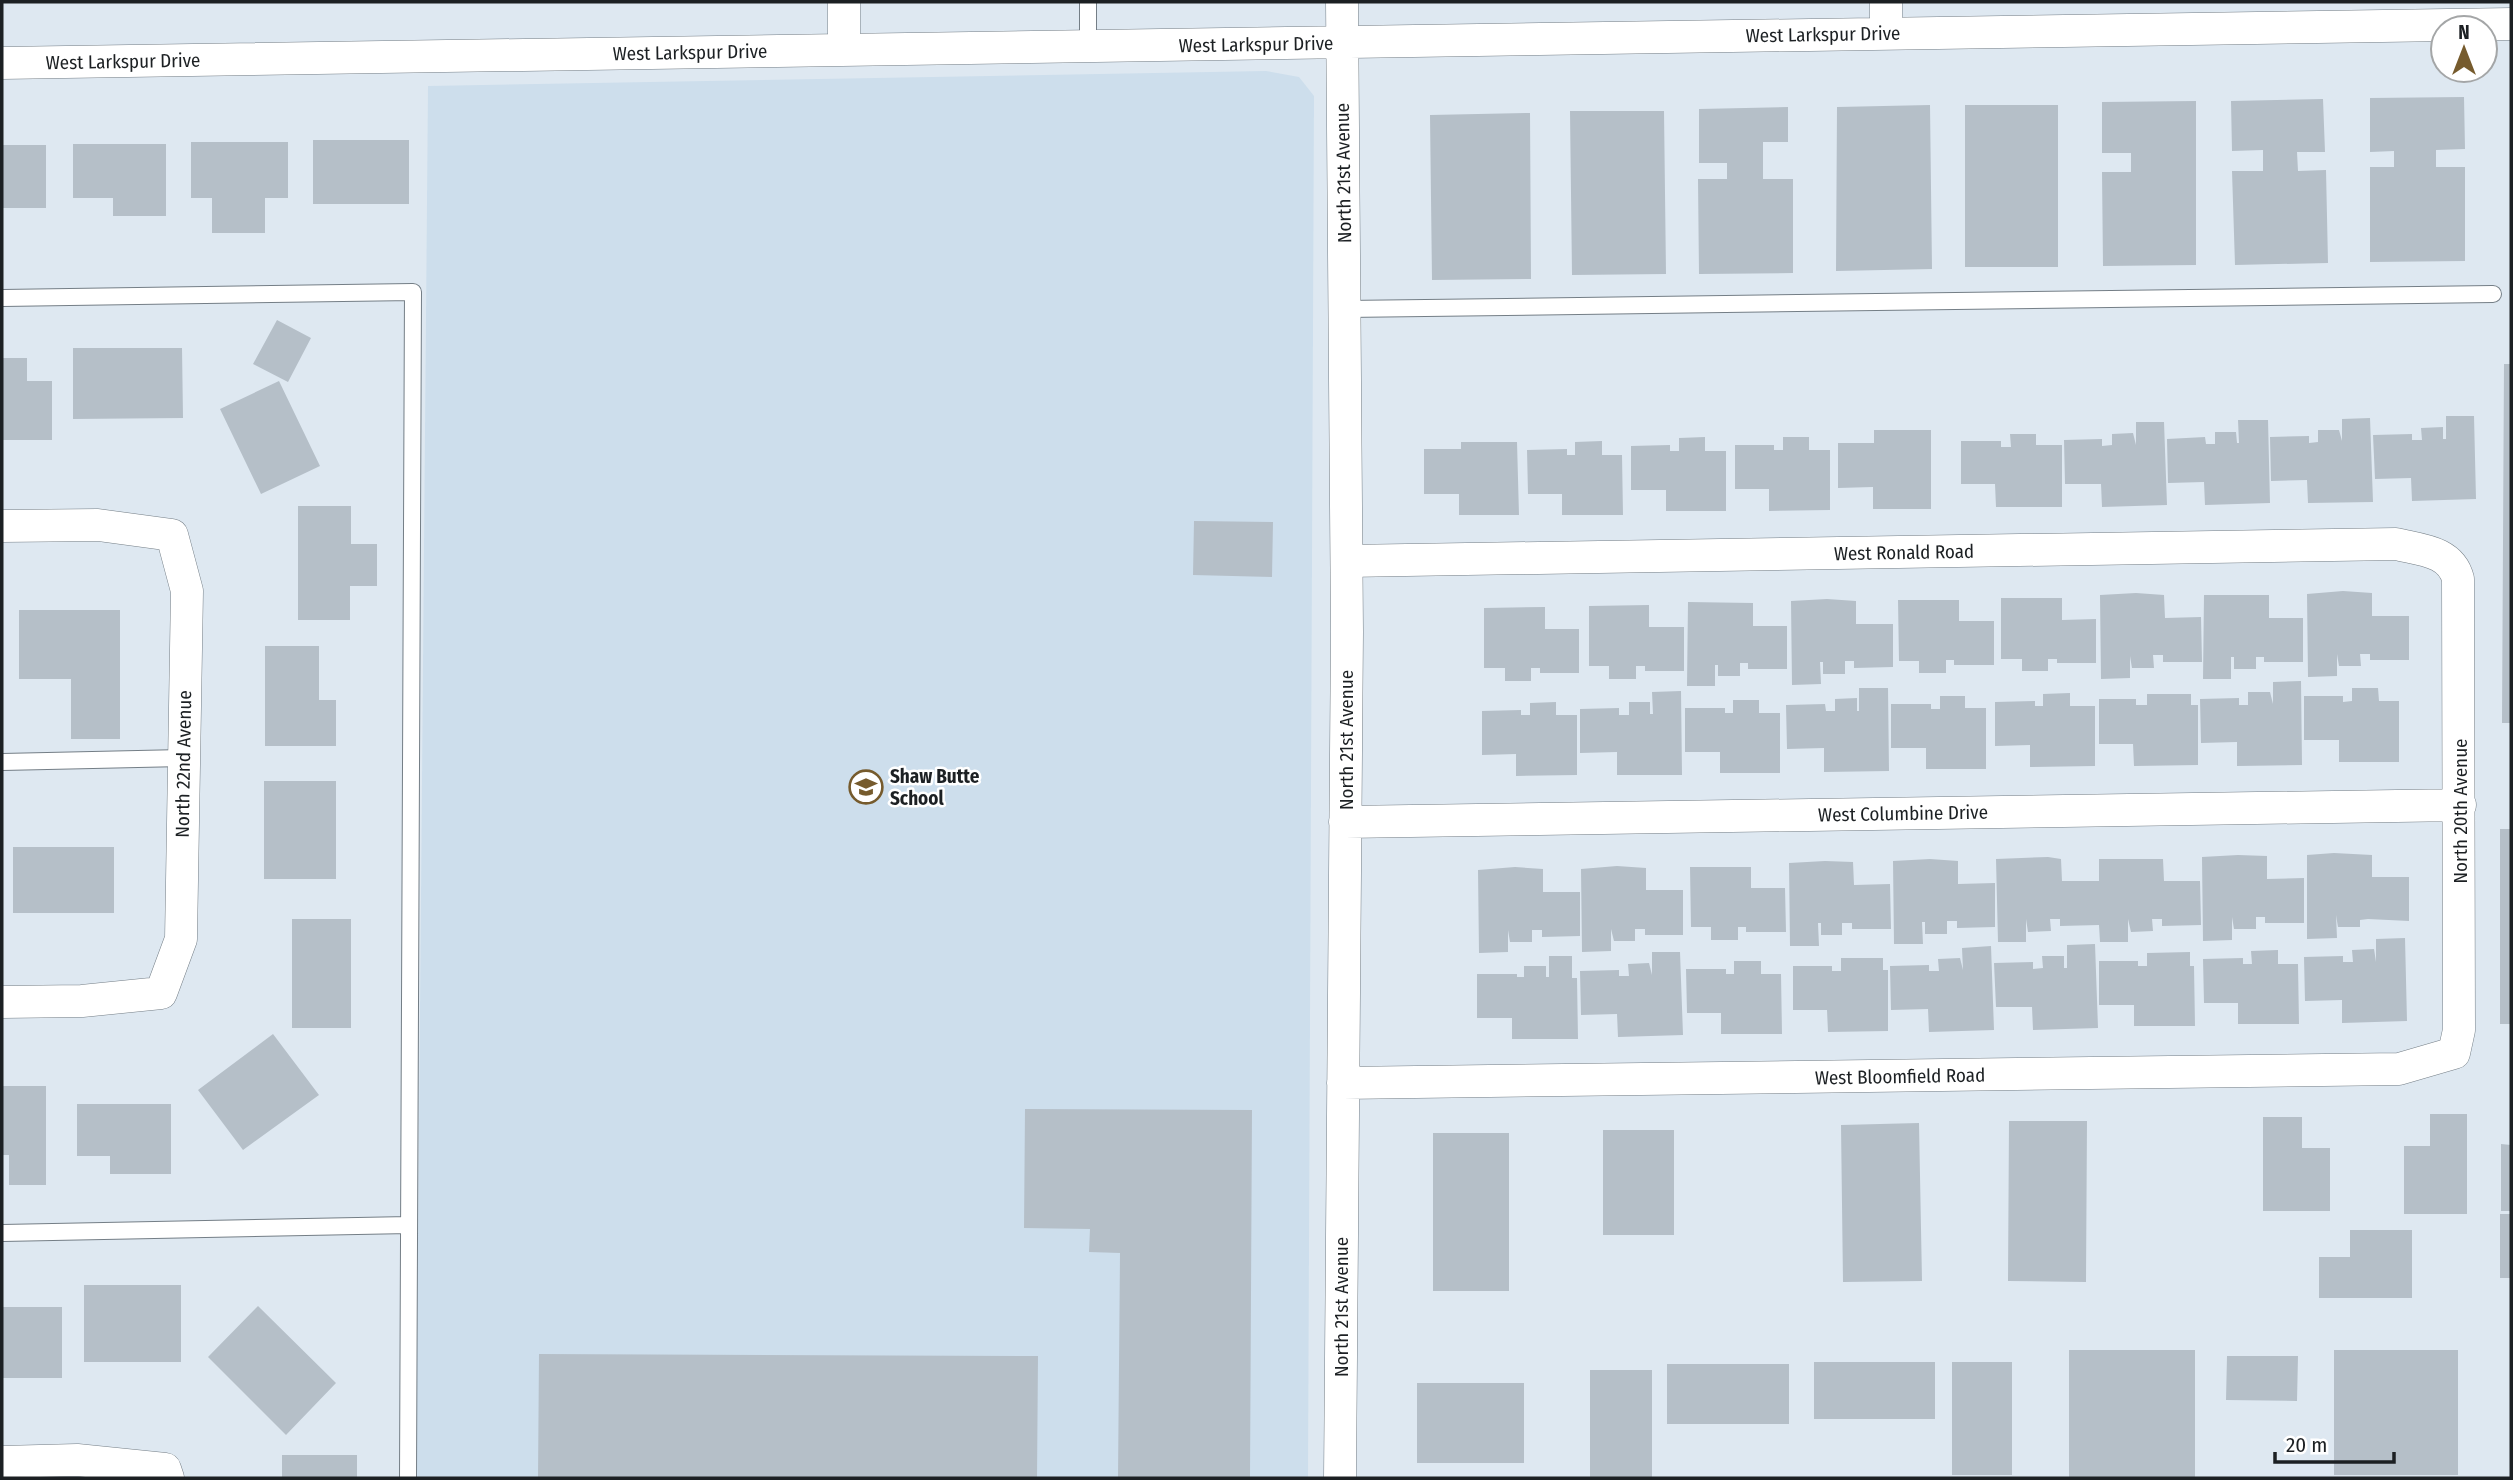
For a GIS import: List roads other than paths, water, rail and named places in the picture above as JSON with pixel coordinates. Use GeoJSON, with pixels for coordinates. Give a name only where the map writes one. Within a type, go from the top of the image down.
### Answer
{"type":"FeatureCollection","features":[{"type":"Feature","properties":{"kind":"street"},"geometry":{"type":"LineString","coordinates":[[844,2],[844,50]]}},
{"type":"Feature","properties":{"kind":"street","name":"North 21st Avenue"},"geometry":{"type":"LineString","coordinates":[[1340,1478],[1347,561],[1342,2]]}},
{"type":"Feature","properties":{"kind":"street"},"geometry":{"type":"LineString","coordinates":[[1886,2],[1886,33]]}},
{"type":"Feature","properties":{"kind":"street","name":"West Larkspur Drive"},"geometry":{"type":"LineString","coordinates":[[2,63],[1088,48],[1886,33],[2435,13],[2511,24]]}},
{"type":"Feature","properties":{"kind":"street","name":"North 22nd Avenue"},"geometry":{"type":"LineString","coordinates":[[2,526],[98,525],[172,534],[187,591],[181,939],[161,993],[82,1001],[2,1002]]}},
{"type":"Feature","properties":{"kind":"street","name":"West Ronald Road"},"geometry":{"type":"LineString","coordinates":[[1347,561],[2396,544],[2440,554],[2455,568]]}},
{"type":"Feature","properties":{"kind":"street","name":"North 20th Avenue"},"geometry":{"type":"LineString","coordinates":[[2454,1053],[2459,1030],[2460,804],[2458,579],[2455,568]]}},
{"type":"Feature","properties":{"kind":"street","name":"West Columbine Drive"},"geometry":{"type":"LineString","coordinates":[[1345,822],[2460,804]]}},
{"type":"Feature","properties":{"kind":"street","name":"West Bloomfield Road"},"geometry":{"type":"LineString","coordinates":[[1343,1083],[2399,1069],[2454,1053]]}},
{"type":"Feature","properties":{"kind":"street"},"geometry":{"type":"LineString","coordinates":[[2,1462],[77,1460],[166,1473]]}},
{"type":"Feature","properties":{"kind":"lane"},"geometry":{"type":"LineString","coordinates":[[1088,2],[1088,48]]}},
{"type":"Feature","properties":{"kind":"lane"},"geometry":{"type":"LineString","coordinates":[[2,298],[413,292],[408,1478]]}},
{"type":"Feature","properties":{"kind":"lane"},"geometry":{"type":"LineString","coordinates":[[1345,309],[2493,294]]}},
{"type":"Feature","properties":{"kind":"lane"},"geometry":{"type":"LineString","coordinates":[[2,762],[183,758]]}},
{"type":"Feature","properties":{"kind":"lane"},"geometry":{"type":"LineString","coordinates":[[2,1233],[409,1225]]}},
{"type":"Feature","properties":{"kind":"place","name":"Shaw Butte School"},"geometry":{"type":"Point","coordinates":[866,787]}}]}
